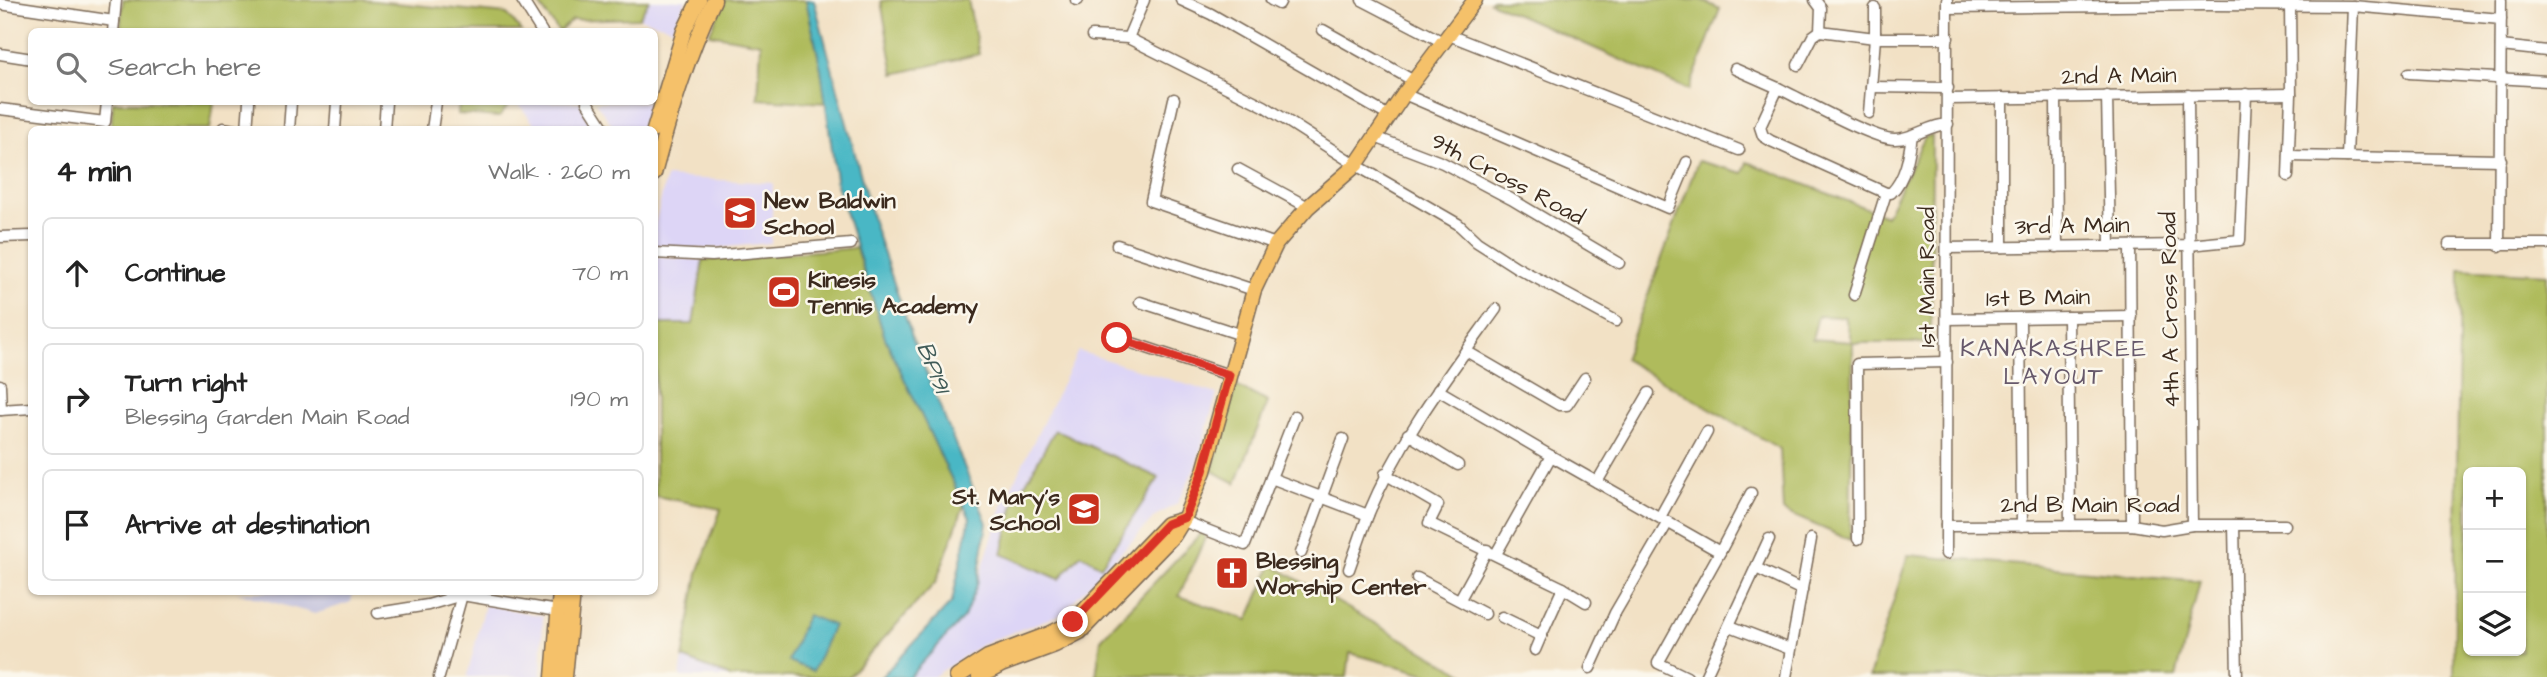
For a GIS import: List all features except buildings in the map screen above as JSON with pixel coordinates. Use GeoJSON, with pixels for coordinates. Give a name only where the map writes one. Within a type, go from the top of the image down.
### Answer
{"type":"FeatureCollection","features":[{"type":"Feature","properties":{"kind":"main road"},"geometry":{"type":"LineString","coordinates":[[655,126],[684,31],[699,0]]}},
{"type":"Feature","properties":{"kind":"main road"},"geometry":{"type":"LineString","coordinates":[[658,160],[696,36],[714,0]]}},
{"type":"Feature","properties":{"kind":"main road"},"geometry":{"type":"LineString","coordinates":[[979,677],[1080,632],[1174,535],[1185,517],[1203,471],[1254,290],[1276,244],[1308,207],[1356,165],[1404,94],[1475,0]]}},
{"type":"Feature","properties":{"kind":"main road"},"geometry":{"type":"LineString","coordinates":[[957,677],[988,657],[1073,622],[1167,524],[1181,520]]}},
{"type":"Feature","properties":{"kind":"main road"},"geometry":{"type":"LineString","coordinates":[[552,677],[560,595]]}},
{"type":"Feature","properties":{"kind":"main road"},"geometry":{"type":"LineString","coordinates":[[565,677],[573,595]]}},
{"type":"Feature","properties":{"kind":"street"},"geometry":{"type":"LineString","coordinates":[[0,4],[113,26],[116,0]]}},
{"type":"Feature","properties":{"kind":"street"},"geometry":{"type":"LineString","coordinates":[[522,0],[540,28]]}},
{"type":"Feature","properties":{"kind":"street"},"geometry":{"type":"LineString","coordinates":[[1128,38],[1144,0]]}},
{"type":"Feature","properties":{"kind":"street"},"geometry":{"type":"LineString","coordinates":[[1181,0],[1211,13],[1389,116]]}},
{"type":"Feature","properties":{"kind":"street"},"geometry":{"type":"LineString","coordinates":[[1271,0],[1279,4],[1281,0]]}},
{"type":"Feature","properties":{"kind":"street"},"geometry":{"type":"LineString","coordinates":[[1362,0],[1446,38],[1739,150]]}},
{"type":"Feature","properties":{"kind":"street"},"geometry":{"type":"LineString","coordinates":[[1815,0],[1821,8],[1821,31]]}},
{"type":"Feature","properties":{"kind":"street"},"geometry":{"type":"LineString","coordinates":[[2499,246],[2501,0]]}},
{"type":"Feature","properties":{"kind":"street"},"geometry":{"type":"LineString","coordinates":[[1948,4],[2208,2],[2353,6],[2501,19]]}},
{"type":"Feature","properties":{"kind":"street","name":"1st Main Road"},"geometry":{"type":"LineString","coordinates":[[1947,554],[1948,4]]}},
{"type":"Feature","properties":{"kind":"street"},"geometry":{"type":"LineString","coordinates":[[2288,176],[2290,6]]}},
{"type":"Feature","properties":{"kind":"street"},"geometry":{"type":"LineString","coordinates":[[2347,157],[2353,6]]}},
{"type":"Feature","properties":{"kind":"street"},"geometry":{"type":"LineString","coordinates":[[1869,113],[1875,8]]}},
{"type":"Feature","properties":{"kind":"street"},"geometry":{"type":"LineString","coordinates":[[1323,30],[1414,81]]}},
{"type":"Feature","properties":{"kind":"street"},"geometry":{"type":"LineString","coordinates":[[1798,65],[1813,36],[1821,31],[1875,38],[1948,38]]}},
{"type":"Feature","properties":{"kind":"street"},"geometry":{"type":"LineString","coordinates":[[1092,36],[1128,38],[1264,106],[1356,165],[1458,224],[1477,242],[1516,267],[1616,321]]}},
{"type":"Feature","properties":{"kind":"street"},"geometry":{"type":"LineString","coordinates":[[2501,46],[2547,51]]}},
{"type":"Feature","properties":{"kind":"street"},"geometry":{"type":"LineString","coordinates":[[0,54],[28,58]]}},
{"type":"Feature","properties":{"kind":"street"},"geometry":{"type":"LineString","coordinates":[[1735,69],[1882,138],[1902,139],[1936,125],[1948,124]]}},
{"type":"Feature","properties":{"kind":"street"},"geometry":{"type":"LineString","coordinates":[[2409,73],[2547,81]]}},
{"type":"Feature","properties":{"kind":"street","name":"2nd A Main"},"geometry":{"type":"LineString","coordinates":[[1871,87],[2002,98],[2291,94]]}},
{"type":"Feature","properties":{"kind":"street"},"geometry":{"type":"LineString","coordinates":[[1779,88],[1760,124],[1763,136],[1886,193],[1891,193],[1903,176],[1912,135]]}},
{"type":"Feature","properties":{"kind":"street"},"geometry":{"type":"LineString","coordinates":[[1404,94],[1668,208],[1687,162]]}},
{"type":"Feature","properties":{"kind":"street","name":"3rd A Main"},"geometry":{"type":"LineString","coordinates":[[1947,248],[2189,245],[2240,240],[2246,94]]}},
{"type":"Feature","properties":{"kind":"street","name":"4th A Cross Road"},"geometry":{"type":"LineString","coordinates":[[2188,95],[2192,525]]}},
{"type":"Feature","properties":{"kind":"street"},"geometry":{"type":"LineString","coordinates":[[2107,96],[2110,246]]}},
{"type":"Feature","properties":{"kind":"street"},"geometry":{"type":"LineString","coordinates":[[2056,97],[2057,247]]}},
{"type":"Feature","properties":{"kind":"street"},"geometry":{"type":"LineString","coordinates":[[2002,98],[2002,247]]}},
{"type":"Feature","properties":{"kind":"street"},"geometry":{"type":"LineString","coordinates":[[1174,99],[1151,201],[1276,244]]}},
{"type":"Feature","properties":{"kind":"street"},"geometry":{"type":"LineString","coordinates":[[0,109],[105,122],[107,105]]}},
{"type":"Feature","properties":{"kind":"street"},"geometry":{"type":"LineString","coordinates":[[247,126],[249,105]]}},
{"type":"Feature","properties":{"kind":"street"},"geometry":{"type":"LineString","coordinates":[[289,126],[292,105]]}},
{"type":"Feature","properties":{"kind":"street"},"geometry":{"type":"LineString","coordinates":[[335,126],[337,105]]}},
{"type":"Feature","properties":{"kind":"street"},"geometry":{"type":"LineString","coordinates":[[384,126],[386,105]]}},
{"type":"Feature","properties":{"kind":"street"},"geometry":{"type":"LineString","coordinates":[[433,126],[436,105]]}},
{"type":"Feature","properties":{"kind":"street"},"geometry":{"type":"LineString","coordinates":[[589,105],[602,126]]}},
{"type":"Feature","properties":{"kind":"street","name":"9th Cross Road"},"geometry":{"type":"LineString","coordinates":[[1375,137],[1443,163],[1511,199],[1619,263]]}},
{"type":"Feature","properties":{"kind":"street"},"geometry":{"type":"LineString","coordinates":[[2289,156],[2501,160]]}},
{"type":"Feature","properties":{"kind":"street"},"geometry":{"type":"LineString","coordinates":[[1238,169],[1308,207]]}},
{"type":"Feature","properties":{"kind":"street"},"geometry":{"type":"LineString","coordinates":[[1854,295],[1886,193]]}},
{"type":"Feature","properties":{"kind":"street"},"geometry":{"type":"LineString","coordinates":[[0,237],[28,236]]}},
{"type":"Feature","properties":{"kind":"street"},"geometry":{"type":"LineString","coordinates":[[658,253],[712,256],[851,244]]}},
{"type":"Feature","properties":{"kind":"street"},"geometry":{"type":"LineString","coordinates":[[2449,244],[2547,244]]}},
{"type":"Feature","properties":{"kind":"street"},"geometry":{"type":"LineString","coordinates":[[1117,245],[1254,290]]}},
{"type":"Feature","properties":{"kind":"street"},"geometry":{"type":"LineString","coordinates":[[2130,246],[2132,525]]}},
{"type":"Feature","properties":{"kind":"street"},"geometry":{"type":"LineString","coordinates":[[1140,302],[1242,335]]}},
{"type":"Feature","properties":{"kind":"street"},"geometry":{"type":"LineString","coordinates":[[1349,569],[1385,474],[1408,434],[1496,309]]}},
{"type":"Feature","properties":{"kind":"street","name":"1st B Main"},"geometry":{"type":"LineString","coordinates":[[1947,319],[2130,316]]}},
{"type":"Feature","properties":{"kind":"street"},"geometry":{"type":"LineString","coordinates":[[2068,317],[2070,525]]}},
{"type":"Feature","properties":{"kind":"street"},"geometry":{"type":"LineString","coordinates":[[2020,318],[2022,526]]}},
{"type":"Feature","properties":{"kind":"street"},"geometry":{"type":"LineString","coordinates":[[1117,338],[1229,375]]}},
{"type":"Feature","properties":{"kind":"street"},"geometry":{"type":"LineString","coordinates":[[1466,351],[1559,405],[1567,405],[1585,378]]}},
{"type":"Feature","properties":{"kind":"street"},"geometry":{"type":"LineString","coordinates":[[1858,539],[1857,364],[1947,362]]}},
{"type":"Feature","properties":{"kind":"street"},"geometry":{"type":"LineString","coordinates":[[0,385],[1,410],[28,408]]}},
{"type":"Feature","properties":{"kind":"street"},"geometry":{"type":"LineString","coordinates":[[1438,390],[1720,552]]}},
{"type":"Feature","properties":{"kind":"street"},"geometry":{"type":"LineString","coordinates":[[1597,482],[1649,393]]}},
{"type":"Feature","properties":{"kind":"street"},"geometry":{"type":"LineString","coordinates":[[1181,520],[1245,545],[1295,416]]}},
{"type":"Feature","properties":{"kind":"street"},"geometry":{"type":"LineString","coordinates":[[1590,668],[1707,432]]}},
{"type":"Feature","properties":{"kind":"street"},"geometry":{"type":"LineString","coordinates":[[1408,434],[1458,465]]}},
{"type":"Feature","properties":{"kind":"street"},"geometry":{"type":"LineString","coordinates":[[1301,553],[1343,439]]}},
{"type":"Feature","properties":{"kind":"street"},"geometry":{"type":"LineString","coordinates":[[1460,600],[1551,456]]}},
{"type":"Feature","properties":{"kind":"street"},"geometry":{"type":"LineString","coordinates":[[1385,474],[1438,505],[1429,523],[1492,552],[1586,602]]}},
{"type":"Feature","properties":{"kind":"street"},"geometry":{"type":"LineString","coordinates":[[1271,478],[1368,515]]}},
{"type":"Feature","properties":{"kind":"street"},"geometry":{"type":"LineString","coordinates":[[1687,677],[1658,663],[1751,494]]}},
{"type":"Feature","properties":{"kind":"street","name":"2nd B Main Road"},"geometry":{"type":"LineString","coordinates":[[1947,526],[2132,525],[2162,530],[2192,525],[2285,525]]}},
{"type":"Feature","properties":{"kind":"street"},"geometry":{"type":"LineString","coordinates":[[2234,525],[2237,677]]}},
{"type":"Feature","properties":{"kind":"street"},"geometry":{"type":"LineString","coordinates":[[1705,677],[1769,539]]}},
{"type":"Feature","properties":{"kind":"street"},"geometry":{"type":"LineString","coordinates":[[1786,677],[1811,539]]}},
{"type":"Feature","properties":{"kind":"street"},"geometry":{"type":"LineString","coordinates":[[1756,568],[1802,590]]}},
{"type":"Feature","properties":{"kind":"street"},"geometry":{"type":"LineString","coordinates":[[1417,578],[1485,614]]}},
{"type":"Feature","properties":{"kind":"street"},"geometry":{"type":"LineString","coordinates":[[1535,650],[1563,588]]}},
{"type":"Feature","properties":{"kind":"street"},"geometry":{"type":"LineString","coordinates":[[378,613],[428,605],[462,595],[558,611]]}},
{"type":"Feature","properties":{"kind":"street"},"geometry":{"type":"LineString","coordinates":[[439,677],[462,595]]}},
{"type":"Feature","properties":{"kind":"street"},"geometry":{"type":"LineString","coordinates":[[1502,617],[1541,636]]}},
{"type":"Feature","properties":{"kind":"street"},"geometry":{"type":"LineString","coordinates":[[1730,626],[1790,649]]}},
{"type":"Feature","properties":{"kind":"shaded area"},"geometry":{"type":"Polygon","coordinates":[[[649,0],[686,0],[673,28],[639,18],[649,0]]]}},
{"type":"Feature","properties":{"kind":"shaded area"},"geometry":{"type":"Polygon","coordinates":[[[519,105],[582,105],[596,126],[536,126],[519,105]]]}},
{"type":"Feature","properties":{"kind":"shaded area"},"geometry":{"type":"Polygon","coordinates":[[[597,105],[648,105],[641,126],[613,126],[597,105]]]}},
{"type":"Feature","properties":{"kind":"shaded area"},"geometry":{"type":"Polygon","coordinates":[[[666,177],[773,183],[771,243],[705,249],[658,246],[658,212],[666,177]]]}},
{"type":"Feature","properties":{"kind":"shaded area"},"geometry":{"type":"Polygon","coordinates":[[[658,257],[703,260],[693,324],[658,324],[658,257]]]}},
{"type":"Feature","properties":{"kind":"shaded area","name":"St. Mary's School"},"geometry":{"type":"Polygon","coordinates":[[[1078,351],[1217,394],[1195,468],[1177,504],[1157,515],[1061,614],[982,644],[933,677],[909,677],[964,617],[1003,504],[1078,351]]]}},
{"type":"Feature","properties":{"kind":"shaded area"},"geometry":{"type":"Polygon","coordinates":[[[247,595],[352,595],[351,602],[315,614],[247,595]]]}},
{"type":"Feature","properties":{"kind":"shaded area"},"geometry":{"type":"Polygon","coordinates":[[[485,605],[543,616],[541,677],[467,677],[485,605]]]}},
{"type":"Feature","properties":{"kind":"shaded area"},"geometry":{"type":"Polygon","coordinates":[[[683,658],[731,677],[680,677],[683,658]]]}},
{"type":"Feature","properties":{"kind":"green space"},"geometry":{"type":"Polygon","coordinates":[[[123,0],[364,0],[507,14],[519,28],[120,28],[123,0]]]}},
{"type":"Feature","properties":{"kind":"green space"},"geometry":{"type":"Polygon","coordinates":[[[536,0],[649,0],[639,18],[572,20],[563,28],[556,28],[536,0]]]}},
{"type":"Feature","properties":{"kind":"green space"},"geometry":{"type":"Polygon","coordinates":[[[725,0],[806,0],[826,103],[758,99],[761,43],[709,34],[725,0]]]}},
{"type":"Feature","properties":{"kind":"green space"},"geometry":{"type":"Polygon","coordinates":[[[968,0],[979,54],[894,74],[881,1],[968,0]]]}},
{"type":"Feature","properties":{"kind":"green space"},"geometry":{"type":"Polygon","coordinates":[[[1701,0],[1720,9],[1689,90],[1490,2],[1701,0]]]}},
{"type":"Feature","properties":{"kind":"green space"},"geometry":{"type":"Polygon","coordinates":[[[113,105],[214,105],[210,126],[111,126],[113,105]]]}},
{"type":"Feature","properties":{"kind":"green space"},"geometry":{"type":"Polygon","coordinates":[[[459,105],[509,105],[499,117],[458,114],[459,105]]]}},
{"type":"Feature","properties":{"kind":"green space"},"geometry":{"type":"Polygon","coordinates":[[[1932,136],[1931,343],[1853,343],[1850,540],[1783,511],[1780,449],[1624,359],[1698,161],[1743,173],[1747,162],[1886,216],[1925,137],[1932,136]],[[1818,316],[1812,339],[1852,342],[1845,317],[1818,316]]]}},
{"type":"Feature","properties":{"kind":"green space"},"geometry":{"type":"Polygon","coordinates":[[[856,248],[885,338],[964,505],[936,582],[848,677],[731,677],[683,658],[698,573],[721,509],[658,497],[658,324],[693,324],[703,260],[856,248]]]}},
{"type":"Feature","properties":{"kind":"green space"},"geometry":{"type":"Polygon","coordinates":[[[2460,269],[2547,274],[2547,677],[2454,677],[2460,269]]]}},
{"type":"Feature","properties":{"kind":"green space"},"geometry":{"type":"Polygon","coordinates":[[[1236,386],[1268,402],[1236,483],[1212,471],[1236,386]]]}},
{"type":"Feature","properties":{"kind":"green space"},"geometry":{"type":"Polygon","coordinates":[[[1055,430],[1159,478],[1101,566],[1081,554],[1059,579],[1002,554],[1014,504],[1055,430]]]}},
{"type":"Feature","properties":{"kind":"green space"},"geometry":{"type":"Polygon","coordinates":[[[1201,533],[1206,536],[1179,596],[1248,620],[1272,565],[1469,677],[1437,677],[1350,653],[1347,677],[1096,676],[1101,639],[1201,533]]]}},
{"type":"Feature","properties":{"kind":"green space"},"geometry":{"type":"Polygon","coordinates":[[[1908,555],[2200,581],[2176,677],[1869,677],[1908,555]]]}},
{"type":"Feature","properties":{"kind":"water"},"geometry":{"type":"Polygon","coordinates":[[[806,0],[814,0],[874,225],[914,342],[987,523],[977,585],[964,617],[909,677],[881,677],[952,602],[970,518],[885,338],[837,186],[821,69],[806,0]]]}},
{"type":"Feature","properties":{"kind":"water"},"geometry":{"type":"Polygon","coordinates":[[[807,615],[833,625],[813,671],[788,661],[807,615]]]}},
{"type":"Feature","properties":{"kind":"place","name":"New Baldwin School"},"geometry":{"type":"Point","coordinates":[740,213]}},
{"type":"Feature","properties":{"kind":"place","name":"Kinesis Tennis Academy"},"geometry":{"type":"Point","coordinates":[784,292]}},
{"type":"Feature","properties":{"kind":"place","name":"St. Mary's School"},"geometry":{"type":"Point","coordinates":[1084,509]}},
{"type":"Feature","properties":{"kind":"place","name":"Blessing Worship Center"},"geometry":{"type":"Point","coordinates":[1232,573]}},
{"type":"Feature","properties":{"kind":"district","name":"KANAKASHREE LAYOUT"},"geometry":{"type":"Point","coordinates":[2054,362]}},
{"type":"Feature","properties":{"kind":"route"},"geometry":{"type":"LineString","coordinates":[[1073,622],[1167,524],[1185,517],[1203,471],[1229,375],[1117,338]]}},
{"type":"Feature","properties":{"kind":"water label","name":"BP191"},"geometry":{"type":"Point","coordinates":[934,367]}}]}
